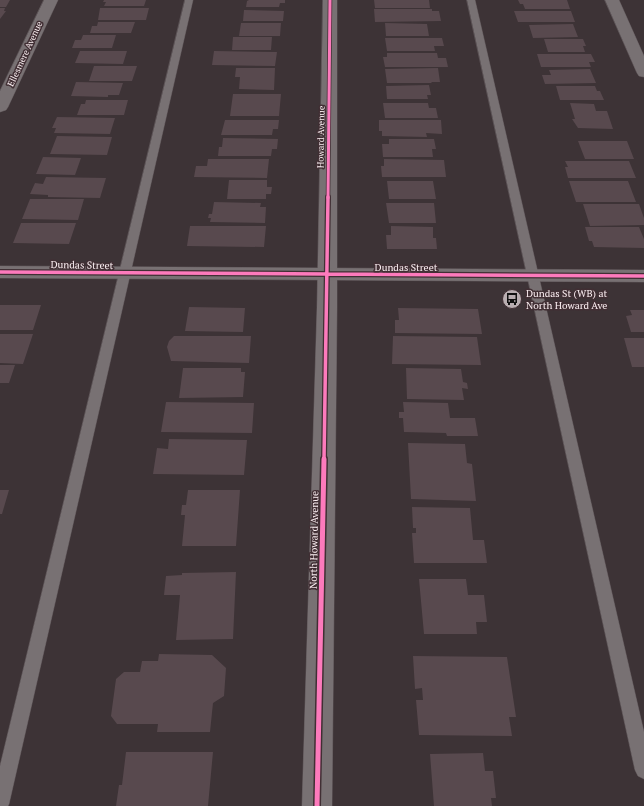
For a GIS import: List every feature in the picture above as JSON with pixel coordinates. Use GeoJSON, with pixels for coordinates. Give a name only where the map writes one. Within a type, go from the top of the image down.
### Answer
{"type":"FeatureCollection","features":[{"type":"Feature","properties":{"kind":"street","name":"Ellesmere Avenue"},"geometry":{"type":"LineString","coordinates":[[0,107],[51,0]]}},
{"type":"Feature","properties":{"kind":"street","name":"Howard Avenue"},"geometry":{"type":"LineString","coordinates":[[327,275],[330,0]]}},
{"type":"Feature","properties":{"kind":"street"},"geometry":{"type":"LineString","coordinates":[[612,0],[644,73]]}},
{"type":"Feature","properties":{"kind":"street","name":"Dundas Street"},"geometry":{"type":"LineString","coordinates":[[0,272],[644,276]]}},
{"type":"Feature","properties":{"kind":"street","name":"North Howard Avenue"},"geometry":{"type":"LineString","coordinates":[[317,806],[327,275]]}},
{"type":"Feature","properties":{"kind":"lane"},"geometry":{"type":"LineString","coordinates":[[0,804],[189,0]]}},
{"type":"Feature","properties":{"kind":"lane"},"geometry":{"type":"LineString","coordinates":[[471,0],[644,770]]}},
{"type":"Feature","properties":{"kind":"building"},"geometry":{"type":"Polygon","coordinates":[[[0,0],[10,0],[6,7],[0,7],[0,0]]]}},
{"type":"Feature","properties":{"kind":"building"},"geometry":{"type":"Polygon","coordinates":[[[104,0],[146,0],[144,6],[104,6],[106,2],[103,2],[104,0]]]}},
{"type":"Feature","properties":{"kind":"building"},"geometry":{"type":"Polygon","coordinates":[[[285,0],[285,3],[280,3],[279,7],[246,7],[247,1],[285,0]]]}},
{"type":"Feature","properties":{"kind":"building"},"geometry":{"type":"Polygon","coordinates":[[[374,0],[429,0],[430,8],[375,8],[374,0]]]}},
{"type":"Feature","properties":{"kind":"building"},"geometry":{"type":"Polygon","coordinates":[[[518,0],[567,0],[570,9],[525,9],[523,4],[520,4],[518,0]]]}},
{"type":"Feature","properties":{"kind":"building"},"geometry":{"type":"Polygon","coordinates":[[[0,8],[5,8],[4,11],[6,11],[0,19],[0,8]]]}},
{"type":"Feature","properties":{"kind":"building"},"geometry":{"type":"Polygon","coordinates":[[[100,8],[149,8],[146,20],[98,20],[100,8]]]}},
{"type":"Feature","properties":{"kind":"building"},"geometry":{"type":"Polygon","coordinates":[[[374,9],[432,9],[432,11],[439,11],[441,21],[375,22],[374,9]]]}},
{"type":"Feature","properties":{"kind":"building"},"geometry":{"type":"Polygon","coordinates":[[[244,10],[284,11],[283,21],[243,21],[244,10]]]}},
{"type":"Feature","properties":{"kind":"building"},"geometry":{"type":"Polygon","coordinates":[[[514,11],[571,11],[575,22],[518,22],[514,11]]]}},
{"type":"Feature","properties":{"kind":"building"},"geometry":{"type":"Polygon","coordinates":[[[98,22],[135,22],[131,33],[90,33],[92,26],[97,26],[98,22]]]}},
{"type":"Feature","properties":{"kind":"building"},"geometry":{"type":"Polygon","coordinates":[[[241,23],[281,23],[280,36],[239,36],[241,23]]]}},
{"type":"Feature","properties":{"kind":"building"},"geometry":{"type":"Polygon","coordinates":[[[385,23],[427,24],[429,36],[386,36],[385,23]]]}},
{"type":"Feature","properties":{"kind":"building"},"geometry":{"type":"Polygon","coordinates":[[[573,24],[578,37],[533,38],[529,25],[573,24]]]}},
{"type":"Feature","properties":{"kind":"building"},"geometry":{"type":"Polygon","coordinates":[[[83,35],[116,35],[112,48],[72,48],[75,40],[81,40],[83,35]]]}},
{"type":"Feature","properties":{"kind":"building"},"geometry":{"type":"Polygon","coordinates":[[[233,37],[272,37],[271,50],[232,50],[233,37]]]}},
{"type":"Feature","properties":{"kind":"building"},"geometry":{"type":"Polygon","coordinates":[[[385,38],[442,38],[444,46],[434,46],[435,51],[387,51],[385,38]]]}},
{"type":"Feature","properties":{"kind":"building"},"geometry":{"type":"Polygon","coordinates":[[[544,39],[583,39],[586,46],[583,46],[585,52],[548,52],[544,39]]]}},
{"type":"Feature","properties":{"kind":"building"},"geometry":{"type":"Polygon","coordinates":[[[80,51],[127,51],[123,64],[75,63],[80,51]]]}},
{"type":"Feature","properties":{"kind":"building"},"geometry":{"type":"Polygon","coordinates":[[[214,51],[277,52],[275,66],[212,65],[214,51]]]}},
{"type":"Feature","properties":{"kind":"building"},"geometry":{"type":"Polygon","coordinates":[[[387,53],[437,53],[438,58],[446,58],[448,67],[385,67],[383,57],[387,57],[387,53]]]}},
{"type":"Feature","properties":{"kind":"building"},"geometry":{"type":"Polygon","coordinates":[[[537,54],[591,54],[595,62],[589,62],[591,67],[541,67],[537,54]]]}},
{"type":"Feature","properties":{"kind":"building"},"geometry":{"type":"Polygon","coordinates":[[[94,66],[137,66],[132,81],[89,81],[94,66]]]}},
{"type":"Feature","properties":{"kind":"building"},"geometry":{"type":"Polygon","coordinates":[[[236,68],[275,68],[274,90],[239,89],[240,77],[235,77],[236,68]]]}},
{"type":"Feature","properties":{"kind":"building"},"geometry":{"type":"Polygon","coordinates":[[[438,68],[440,82],[387,83],[385,69],[438,68]]]}},
{"type":"Feature","properties":{"kind":"building"},"geometry":{"type":"Polygon","coordinates":[[[590,69],[596,83],[545,84],[542,75],[551,75],[549,70],[590,69]]]}},
{"type":"Feature","properties":{"kind":"building"},"geometry":{"type":"Polygon","coordinates":[[[76,82],[123,83],[119,95],[108,95],[108,97],[71,96],[76,82]]]}},
{"type":"Feature","properties":{"kind":"building"},"geometry":{"type":"Polygon","coordinates":[[[429,85],[431,95],[427,95],[428,99],[387,99],[386,86],[429,85]]]}},
{"type":"Feature","properties":{"kind":"building"},"geometry":{"type":"Polygon","coordinates":[[[556,86],[595,86],[597,91],[600,91],[604,100],[560,100],[556,86]]]}},
{"type":"Feature","properties":{"kind":"building"},"geometry":{"type":"Polygon","coordinates":[[[233,94],[281,94],[279,116],[230,116],[233,94]]]}},
{"type":"Feature","properties":{"kind":"building"},"geometry":{"type":"Polygon","coordinates":[[[86,100],[128,100],[124,115],[77,115],[81,104],[85,104],[86,100]]]}},
{"type":"Feature","properties":{"kind":"building"},"geometry":{"type":"Polygon","coordinates":[[[383,103],[428,103],[429,108],[436,108],[438,118],[385,118],[383,103]]]}},
{"type":"Feature","properties":{"kind":"building"},"geometry":{"type":"Polygon","coordinates":[[[570,103],[594,104],[596,111],[607,111],[613,129],[578,128],[572,119],[575,119],[570,103]]]}},
{"type":"Feature","properties":{"kind":"building"},"geometry":{"type":"Polygon","coordinates":[[[57,117],[115,118],[110,134],[54,133],[56,128],[52,128],[57,117]]]}},
{"type":"Feature","properties":{"kind":"building"},"geometry":{"type":"Polygon","coordinates":[[[225,120],[279,120],[278,129],[273,129],[272,135],[221,135],[225,120]]]}},
{"type":"Feature","properties":{"kind":"building"},"geometry":{"type":"Polygon","coordinates":[[[379,120],[441,120],[442,134],[426,133],[427,137],[382,136],[382,131],[379,131],[379,120]]]}},
{"type":"Feature","properties":{"kind":"building"},"geometry":{"type":"Polygon","coordinates":[[[57,136],[112,137],[107,155],[50,154],[57,136]]]}},
{"type":"Feature","properties":{"kind":"building"},"geometry":{"type":"Polygon","coordinates":[[[223,138],[278,139],[277,149],[272,149],[271,156],[218,156],[219,147],[222,147],[223,138]]]}},
{"type":"Feature","properties":{"kind":"building"},"geometry":{"type":"Polygon","coordinates":[[[389,139],[434,139],[436,149],[432,149],[433,157],[383,157],[382,144],[389,144],[389,139]]]}},
{"type":"Feature","properties":{"kind":"building"},"geometry":{"type":"Polygon","coordinates":[[[578,141],[627,141],[634,159],[585,159],[578,141]]]}},
{"type":"Feature","properties":{"kind":"building"},"geometry":{"type":"Polygon","coordinates":[[[43,157],[81,158],[75,175],[36,174],[43,157]]]}},
{"type":"Feature","properties":{"kind":"building"},"geometry":{"type":"Polygon","coordinates":[[[208,159],[269,159],[267,178],[194,177],[196,166],[207,166],[208,159]]]}},
{"type":"Feature","properties":{"kind":"building"},"geometry":{"type":"Polygon","coordinates":[[[384,159],[444,160],[446,177],[382,177],[381,166],[384,166],[384,159]]]}},
{"type":"Feature","properties":{"kind":"building"},"geometry":{"type":"Polygon","coordinates":[[[565,161],[629,161],[636,178],[568,178],[565,167],[568,167],[565,161]]]}},
{"type":"Feature","properties":{"kind":"building"},"geometry":{"type":"Polygon","coordinates":[[[46,177],[106,178],[100,198],[48,197],[48,195],[30,194],[35,183],[43,184],[46,177]]]}},
{"type":"Feature","properties":{"kind":"building"},"geometry":{"type":"Polygon","coordinates":[[[229,180],[267,180],[267,187],[272,187],[271,194],[266,194],[266,199],[227,199],[229,180]]]}},
{"type":"Feature","properties":{"kind":"building"},"geometry":{"type":"Polygon","coordinates":[[[387,181],[433,181],[436,199],[389,199],[387,181]]]}},
{"type":"Feature","properties":{"kind":"building"},"geometry":{"type":"Polygon","coordinates":[[[569,181],[628,181],[636,202],[576,202],[569,181]]]}},
{"type":"Feature","properties":{"kind":"building"},"geometry":{"type":"Polygon","coordinates":[[[30,199],[84,199],[78,220],[22,219],[30,199]]]}},
{"type":"Feature","properties":{"kind":"building"},"geometry":{"type":"Polygon","coordinates":[[[214,202],[261,203],[260,207],[266,207],[265,223],[210,222],[211,218],[208,218],[209,214],[212,214],[214,202]]]}},
{"type":"Feature","properties":{"kind":"building"},"geometry":{"type":"Polygon","coordinates":[[[386,203],[434,203],[436,223],[389,223],[386,203]]]}},
{"type":"Feature","properties":{"kind":"building"},"geometry":{"type":"Polygon","coordinates":[[[583,204],[639,204],[644,218],[644,225],[590,226],[583,204]]]}},
{"type":"Feature","properties":{"kind":"building"},"geometry":{"type":"Polygon","coordinates":[[[21,223],[76,223],[69,244],[13,243],[21,223]]]}},
{"type":"Feature","properties":{"kind":"building"},"geometry":{"type":"Polygon","coordinates":[[[190,226],[266,226],[264,247],[187,246],[190,226]]]}},
{"type":"Feature","properties":{"kind":"building"},"geometry":{"type":"Polygon","coordinates":[[[391,226],[433,227],[433,238],[436,238],[437,249],[387,249],[386,235],[391,235],[391,226]]]}},
{"type":"Feature","properties":{"kind":"building"},"geometry":{"type":"Polygon","coordinates":[[[585,227],[639,227],[644,239],[644,248],[594,247],[592,241],[589,241],[585,227]]]}},
{"type":"Feature","properties":{"kind":"building"},"geometry":{"type":"Polygon","coordinates":[[[0,305],[41,305],[33,330],[0,330],[0,305]]]}},
{"type":"Feature","properties":{"kind":"building"},"geometry":{"type":"Polygon","coordinates":[[[189,307],[245,308],[243,332],[185,331],[189,307]]]}},
{"type":"Feature","properties":{"kind":"building"},"geometry":{"type":"Polygon","coordinates":[[[398,308],[478,309],[482,334],[395,333],[395,320],[399,320],[398,308]]]}},
{"type":"Feature","properties":{"kind":"building"},"geometry":{"type":"Polygon","coordinates":[[[630,310],[644,310],[644,332],[631,332],[626,316],[632,315],[630,310]]]}},
{"type":"Feature","properties":{"kind":"building"},"geometry":{"type":"Polygon","coordinates":[[[0,334],[33,334],[23,364],[0,363],[0,334]]]}},
{"type":"Feature","properties":{"kind":"building"},"geometry":{"type":"Polygon","coordinates":[[[174,336],[251,336],[249,363],[171,361],[167,347],[169,341],[174,336]]]}},
{"type":"Feature","properties":{"kind":"building"},"geometry":{"type":"Polygon","coordinates":[[[393,336],[477,337],[481,365],[392,364],[393,336]]]}},
{"type":"Feature","properties":{"kind":"building"},"geometry":{"type":"Polygon","coordinates":[[[624,338],[644,338],[644,367],[632,367],[624,338]]]}},
{"type":"Feature","properties":{"kind":"building"},"geometry":{"type":"Polygon","coordinates":[[[0,365],[15,365],[9,383],[0,383],[0,365]]]}},
{"type":"Feature","properties":{"kind":"building"},"geometry":{"type":"Polygon","coordinates":[[[183,368],[241,368],[241,372],[245,372],[243,397],[179,398],[183,368]]]}},
{"type":"Feature","properties":{"kind":"building"},"geometry":{"type":"Polygon","coordinates":[[[406,368],[461,369],[463,382],[467,383],[468,389],[462,388],[464,400],[407,399],[406,368]]]}},
{"type":"Feature","properties":{"kind":"building"},"geometry":{"type":"Polygon","coordinates":[[[166,402],[254,403],[252,433],[161,432],[166,402]]]}},
{"type":"Feature","properties":{"kind":"building"},"geometry":{"type":"Polygon","coordinates":[[[403,402],[448,403],[450,418],[475,418],[478,436],[447,436],[446,433],[404,432],[403,418],[399,418],[399,412],[404,412],[403,402]]]}},
{"type":"Feature","properties":{"kind":"building"},"geometry":{"type":"Polygon","coordinates":[[[169,439],[247,440],[244,475],[153,474],[157,448],[168,449],[169,439]]]}},
{"type":"Feature","properties":{"kind":"building"},"geometry":{"type":"Polygon","coordinates":[[[408,443],[465,444],[467,463],[472,464],[476,501],[411,499],[408,443]]]}},
{"type":"Feature","properties":{"kind":"building"},"geometry":{"type":"Polygon","coordinates":[[[0,490],[9,490],[2,514],[0,514],[0,490]]]}},
{"type":"Feature","properties":{"kind":"building"},"geometry":{"type":"Polygon","coordinates":[[[188,490],[240,490],[236,546],[182,546],[185,515],[181,515],[182,505],[186,505],[188,490]]]}},
{"type":"Feature","properties":{"kind":"building"},"geometry":{"type":"Polygon","coordinates":[[[412,507],[470,508],[473,540],[484,540],[487,563],[414,563],[412,533],[416,533],[416,528],[413,528],[412,507]]]}},
{"type":"Feature","properties":{"kind":"building"},"geometry":{"type":"Polygon","coordinates":[[[236,572],[233,639],[176,640],[180,595],[164,595],[166,576],[182,575],[182,573],[236,572]]]}},
{"type":"Feature","properties":{"kind":"building"},"geometry":{"type":"Polygon","coordinates":[[[419,579],[466,579],[468,595],[484,595],[487,622],[476,622],[477,634],[424,634],[419,579]]]}},
{"type":"Feature","properties":{"kind":"building"},"geometry":{"type":"Polygon","coordinates":[[[159,654],[212,655],[226,668],[224,696],[213,703],[210,732],[157,732],[158,724],[117,724],[111,716],[116,679],[124,672],[140,672],[142,661],[158,661],[159,654]]]}},
{"type":"Feature","properties":{"kind":"building"},"geometry":{"type":"Polygon","coordinates":[[[413,656],[507,657],[516,717],[509,717],[512,736],[419,735],[416,700],[423,700],[422,688],[415,689],[413,656]]]}},
{"type":"Feature","properties":{"kind":"building"},"geometry":{"type":"Polygon","coordinates":[[[126,752],[213,752],[208,806],[116,806],[119,785],[122,785],[126,752]]]}},
{"type":"Feature","properties":{"kind":"building"},"geometry":{"type":"Polygon","coordinates":[[[483,753],[485,771],[493,771],[496,798],[491,798],[492,806],[434,806],[430,754],[483,753]]]}},
{"type":"Feature","properties":{"kind":"cycle path"},"geometry":{"type":"LineString","coordinates":[[317,806],[327,308],[330,0]]}},
{"type":"Feature","properties":{"kind":"cycle path"},"geometry":{"type":"LineString","coordinates":[[0,272],[644,276]]}},
{"type":"Feature","properties":{"kind":"place","name":"Dundas St (WB) at North Howard Ave"},"geometry":{"type":"Point","coordinates":[512,299]}}]}
